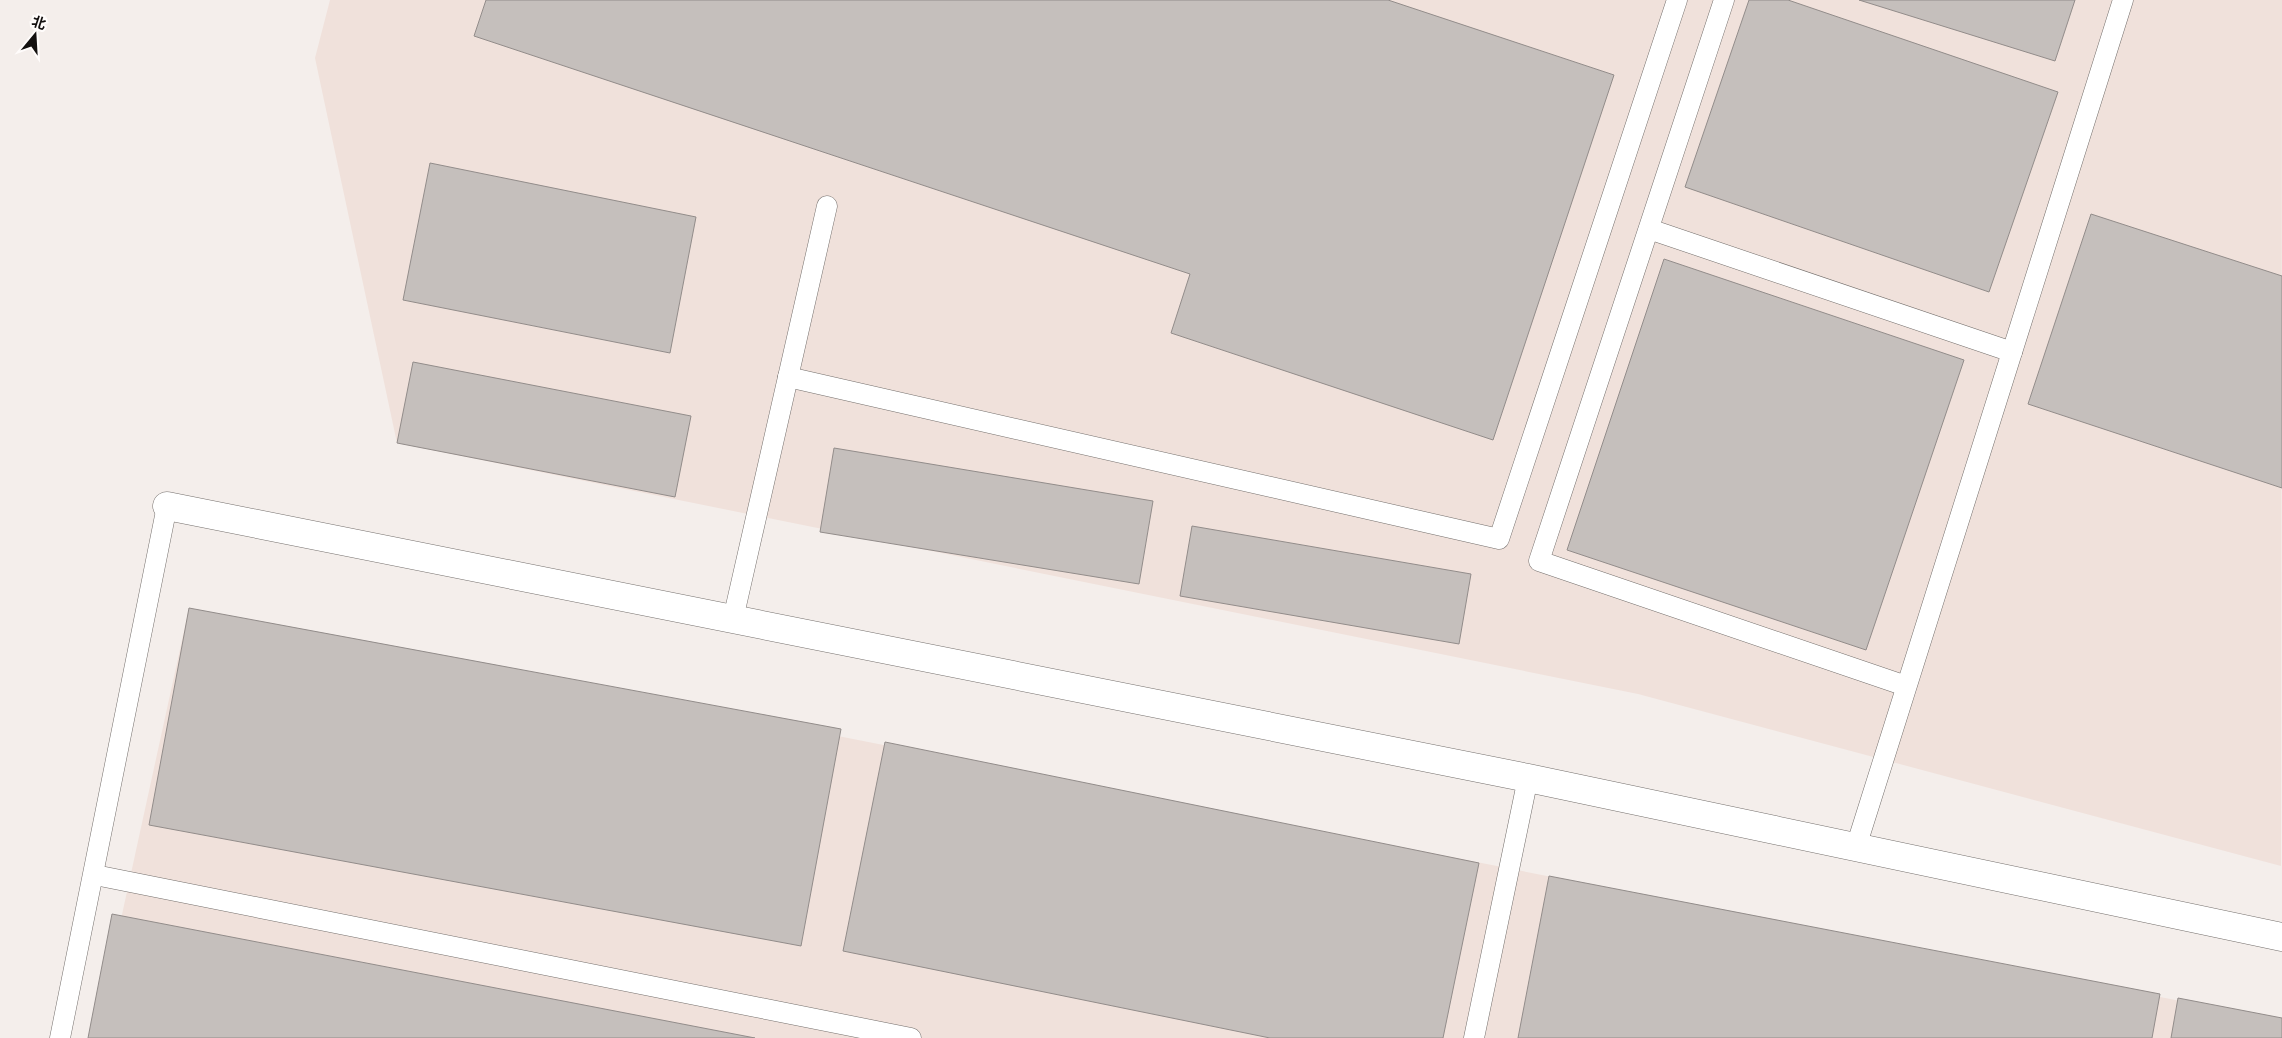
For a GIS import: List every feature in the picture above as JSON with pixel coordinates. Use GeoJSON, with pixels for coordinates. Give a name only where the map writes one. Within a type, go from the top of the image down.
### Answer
{"type":"FeatureCollection","features":[{"type":"Feature","properties":{"kind":"street"},"geometry":{"type":"LineString","coordinates":[[167,506],[1528,778],[2282,937]]}},
{"type":"Feature","properties":{"kind":"lane"},"geometry":{"type":"LineString","coordinates":[[788,377],[1499,539],[1676,0]]}},
{"type":"Feature","properties":{"kind":"lane"},"geometry":{"type":"LineString","coordinates":[[1724,0],[1539,561],[1906,686]]}},
{"type":"Feature","properties":{"kind":"lane"},"geometry":{"type":"LineString","coordinates":[[1856,847],[2123,0]]}},
{"type":"Feature","properties":{"kind":"lane"},"geometry":{"type":"LineString","coordinates":[[733,620],[827,206]]}},
{"type":"Feature","properties":{"kind":"lane"},"geometry":{"type":"LineString","coordinates":[[1649,229],[2012,352]]}},
{"type":"Feature","properties":{"kind":"lane"},"geometry":{"type":"LineString","coordinates":[[60,1038],[95,875],[167,506]]}},
{"type":"Feature","properties":{"kind":"lane"},"geometry":{"type":"LineString","coordinates":[[1474,1038],[1528,778]]}},
{"type":"Feature","properties":{"kind":"lane"},"geometry":{"type":"LineString","coordinates":[[95,875],[911,1038]]}},
{"type":"Feature","properties":{"kind":"shaded area"},"geometry":{"type":"Polygon","coordinates":[[[330,0],[2282,0],[2281,866],[1638,694],[397,443],[315,58],[330,0]]]}},
{"type":"Feature","properties":{"kind":"shaded area"},"geometry":{"type":"Polygon","coordinates":[[[189,608],[2282,1021],[2282,1038],[95,1038],[189,608]]]}},
{"type":"Feature","properties":{"kind":"building"},"geometry":{"type":"Polygon","coordinates":[[[486,0],[1388,0],[1614,75],[1493,440],[1171,333],[1190,274],[474,36],[486,0]]]}},
{"type":"Feature","properties":{"kind":"building"},"geometry":{"type":"Polygon","coordinates":[[[1749,0],[1788,0],[2058,92],[1989,292],[1685,187],[1749,0]]]}},
{"type":"Feature","properties":{"kind":"building"},"geometry":{"type":"Polygon","coordinates":[[[1859,0],[2075,0],[2055,61],[1859,0]]]}},
{"type":"Feature","properties":{"kind":"building"},"geometry":{"type":"Polygon","coordinates":[[[430,163],[696,217],[670,353],[403,300],[430,163]]]}},
{"type":"Feature","properties":{"kind":"building"},"geometry":{"type":"Polygon","coordinates":[[[2091,214],[2282,276],[2282,488],[2028,404],[2091,214]]]}},
{"type":"Feature","properties":{"kind":"building"},"geometry":{"type":"Polygon","coordinates":[[[1664,259],[1964,360],[1866,650],[1567,550],[1664,259]]]}},
{"type":"Feature","properties":{"kind":"building"},"geometry":{"type":"Polygon","coordinates":[[[413,362],[691,416],[675,497],[397,443],[413,362]]]}},
{"type":"Feature","properties":{"kind":"building"},"geometry":{"type":"Polygon","coordinates":[[[834,448],[1153,501],[1139,584],[820,532],[834,448]]]}},
{"type":"Feature","properties":{"kind":"building"},"geometry":{"type":"Polygon","coordinates":[[[1192,526],[1471,574],[1459,644],[1180,596],[1192,526]]]}},
{"type":"Feature","properties":{"kind":"building"},"geometry":{"type":"Polygon","coordinates":[[[189,608],[841,729],[801,946],[149,825],[189,608]]]}},
{"type":"Feature","properties":{"kind":"building"},"geometry":{"type":"Polygon","coordinates":[[[885,742],[1479,863],[1443,1038],[1270,1038],[843,951],[885,742]]]}},
{"type":"Feature","properties":{"kind":"building"},"geometry":{"type":"Polygon","coordinates":[[[1549,876],[2160,994],[2152,1038],[1518,1038],[1549,876]]]}},
{"type":"Feature","properties":{"kind":"building"},"geometry":{"type":"Polygon","coordinates":[[[112,914],[755,1038],[88,1038],[112,914]]]}},
{"type":"Feature","properties":{"kind":"building"},"geometry":{"type":"Polygon","coordinates":[[[2178,998],[2282,1018],[2282,1038],[2171,1038],[2178,998]]]}}]}
